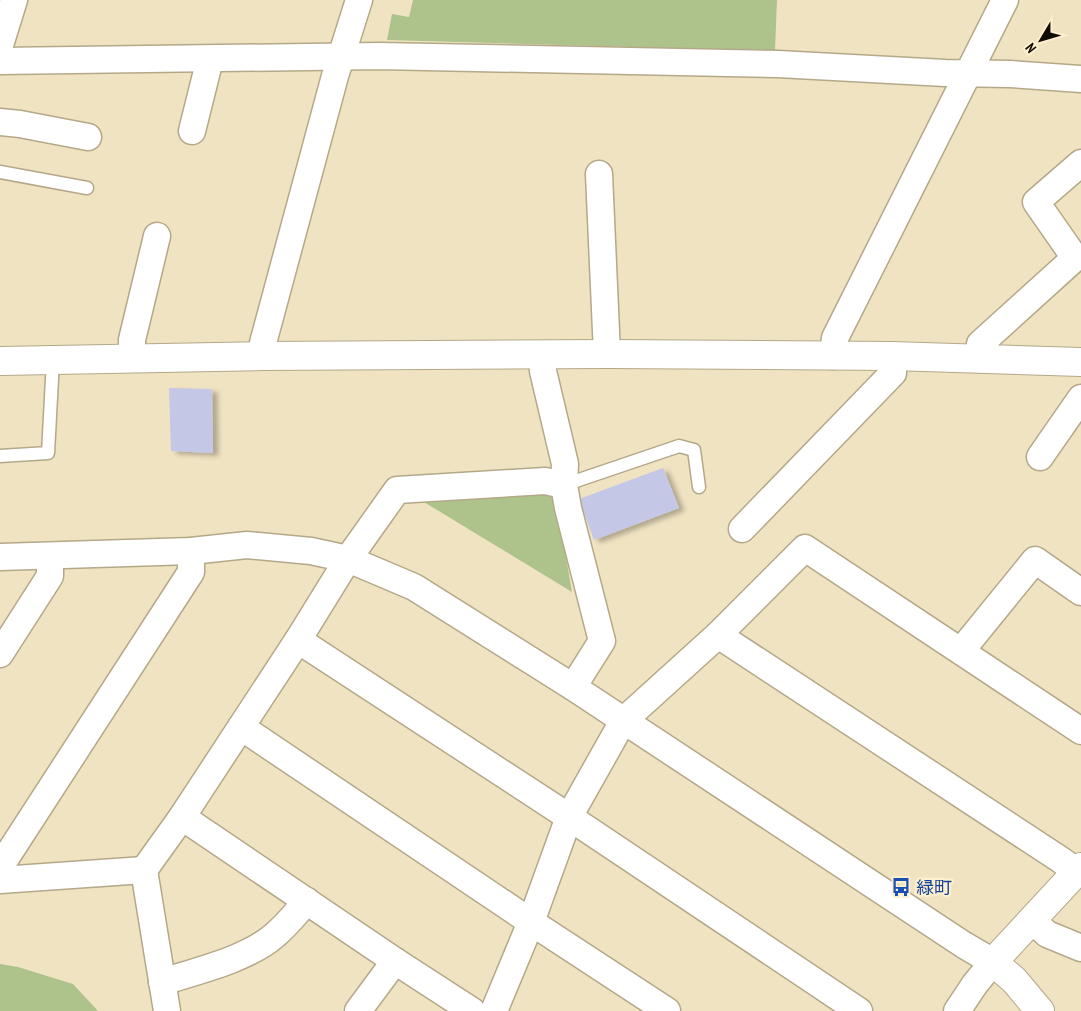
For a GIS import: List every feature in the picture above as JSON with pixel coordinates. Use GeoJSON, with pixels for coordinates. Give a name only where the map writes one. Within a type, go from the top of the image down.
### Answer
{"type":"FeatureCollection","features":[{"type":"Feature","properties":{"kind":"street"},"geometry":{"type":"LineString","coordinates":[[0,45],[14,0]]}},
{"type":"Feature","properties":{"kind":"street"},"geometry":{"type":"LineString","coordinates":[[263,356],[263,343],[340,58],[360,0]]}},
{"type":"Feature","properties":{"kind":"street"},"geometry":{"type":"LineString","coordinates":[[834,356],[835,338],[1005,0]]}},
{"type":"Feature","properties":{"kind":"street"},"geometry":{"type":"LineString","coordinates":[[0,61],[389,57],[778,64],[1081,79]]}},
{"type":"Feature","properties":{"kind":"street"},"geometry":{"type":"LineString","coordinates":[[192,131],[210,59]]}},
{"type":"Feature","properties":{"kind":"street"},"geometry":{"type":"LineString","coordinates":[[0,122],[88,137]]}},
{"type":"Feature","properties":{"kind":"street"},"geometry":{"type":"LineString","coordinates":[[978,359],[980,344],[1074,258],[1036,202],[1081,163]]}},
{"type":"Feature","properties":{"kind":"street"},"geometry":{"type":"LineString","coordinates":[[599,174],[607,354]]}},
{"type":"Feature","properties":{"kind":"street"},"geometry":{"type":"LineString","coordinates":[[132,358],[132,340],[157,236]]}},
{"type":"Feature","properties":{"kind":"street"},"geometry":{"type":"LineString","coordinates":[[542,354],[543,371],[565,464],[564,485],[568,508],[602,641],[573,688]]}},
{"type":"Feature","properties":{"kind":"street"},"geometry":{"type":"LineString","coordinates":[[0,361],[263,356],[607,354],[892,356],[1081,362]]}},
{"type":"Feature","properties":{"kind":"street"},"geometry":{"type":"LineString","coordinates":[[742,529],[893,372],[892,356]]}},
{"type":"Feature","properties":{"kind":"street"},"geometry":{"type":"LineString","coordinates":[[1040,457],[1081,398]]}},
{"type":"Feature","properties":{"kind":"street"},"geometry":{"type":"LineString","coordinates":[[166,1011],[144,870],[182,817],[298,640],[348,559],[397,490],[544,481],[564,485]]}},
{"type":"Feature","properties":{"kind":"street"},"geometry":{"type":"LineString","coordinates":[[0,557],[191,551],[247,546],[312,551],[348,559],[414,587],[573,688],[993,962],[1014,980],[1040,1011]]}},
{"type":"Feature","properties":{"kind":"street"},"geometry":{"type":"LineString","coordinates":[[494,1011],[531,922],[569,817],[623,721],[718,635],[805,548],[1081,731]]}},
{"type":"Feature","properties":{"kind":"street"},"geometry":{"type":"LineString","coordinates":[[0,867],[191,572],[191,551]]}},
{"type":"Feature","properties":{"kind":"street"},"geometry":{"type":"LineString","coordinates":[[0,654],[50,576],[50,556]]}},
{"type":"Feature","properties":{"kind":"street"},"geometry":{"type":"LineString","coordinates":[[961,651],[1035,560],[1081,592]]}},
{"type":"Feature","properties":{"kind":"street"},"geometry":{"type":"LineString","coordinates":[[718,635],[1079,870],[993,962],[957,1011]]}},
{"type":"Feature","properties":{"kind":"street"},"geometry":{"type":"LineString","coordinates":[[298,640],[569,817],[860,1011]]}},
{"type":"Feature","properties":{"kind":"street"},"geometry":{"type":"LineString","coordinates":[[241,727],[667,1011]]}},
{"type":"Feature","properties":{"kind":"street"},"geometry":{"type":"LineString","coordinates":[[182,817],[472,1011]]}},
{"type":"Feature","properties":{"kind":"street"},"geometry":{"type":"LineString","coordinates":[[0,880],[144,870]]}},
{"type":"Feature","properties":{"kind":"street"},"geometry":{"type":"LineString","coordinates":[[162,982],[238,957],[258,947],[275,936],[307,901]]}},
{"type":"Feature","properties":{"kind":"street"},"geometry":{"type":"LineString","coordinates":[[1032,920],[1047,934],[1081,948]]}},
{"type":"Feature","properties":{"kind":"street"},"geometry":{"type":"LineString","coordinates":[[358,1011],[395,961]]}},
{"type":"Feature","properties":{"kind":"lane"},"geometry":{"type":"LineString","coordinates":[[0,172],[87,188]]}},
{"type":"Feature","properties":{"kind":"lane"},"geometry":{"type":"LineString","coordinates":[[0,456],[48,453],[53,360]]}},
{"type":"Feature","properties":{"kind":"lane"},"geometry":{"type":"LineString","coordinates":[[564,485],[679,446],[694,450],[699,487]]}},
{"type":"Feature","properties":{"kind":"green space"},"geometry":{"type":"Polygon","coordinates":[[[413,0],[777,0],[775,51],[387,40],[392,14],[409,17],[413,0]]]}},
{"type":"Feature","properties":{"kind":"green space"},"geometry":{"type":"Polygon","coordinates":[[[545,492],[553,498],[557,505],[572,592],[414,496],[545,492]]]}},
{"type":"Feature","properties":{"kind":"green space"},"geometry":{"type":"Polygon","coordinates":[[[0,964],[18,967],[73,984],[98,1011],[0,1011],[0,964]]]}},
{"type":"Feature","properties":{"kind":"building"},"geometry":{"type":"Polygon","coordinates":[[[169,388],[212,389],[213,453],[171,451],[169,388]]]}},
{"type":"Feature","properties":{"kind":"building"},"geometry":{"type":"Polygon","coordinates":[[[663,468],[679,508],[594,540],[579,499],[663,468]]]}},
{"type":"Feature","properties":{"kind":"place","name":"緑町"},"geometry":{"type":"Point","coordinates":[901,887]}}]}
